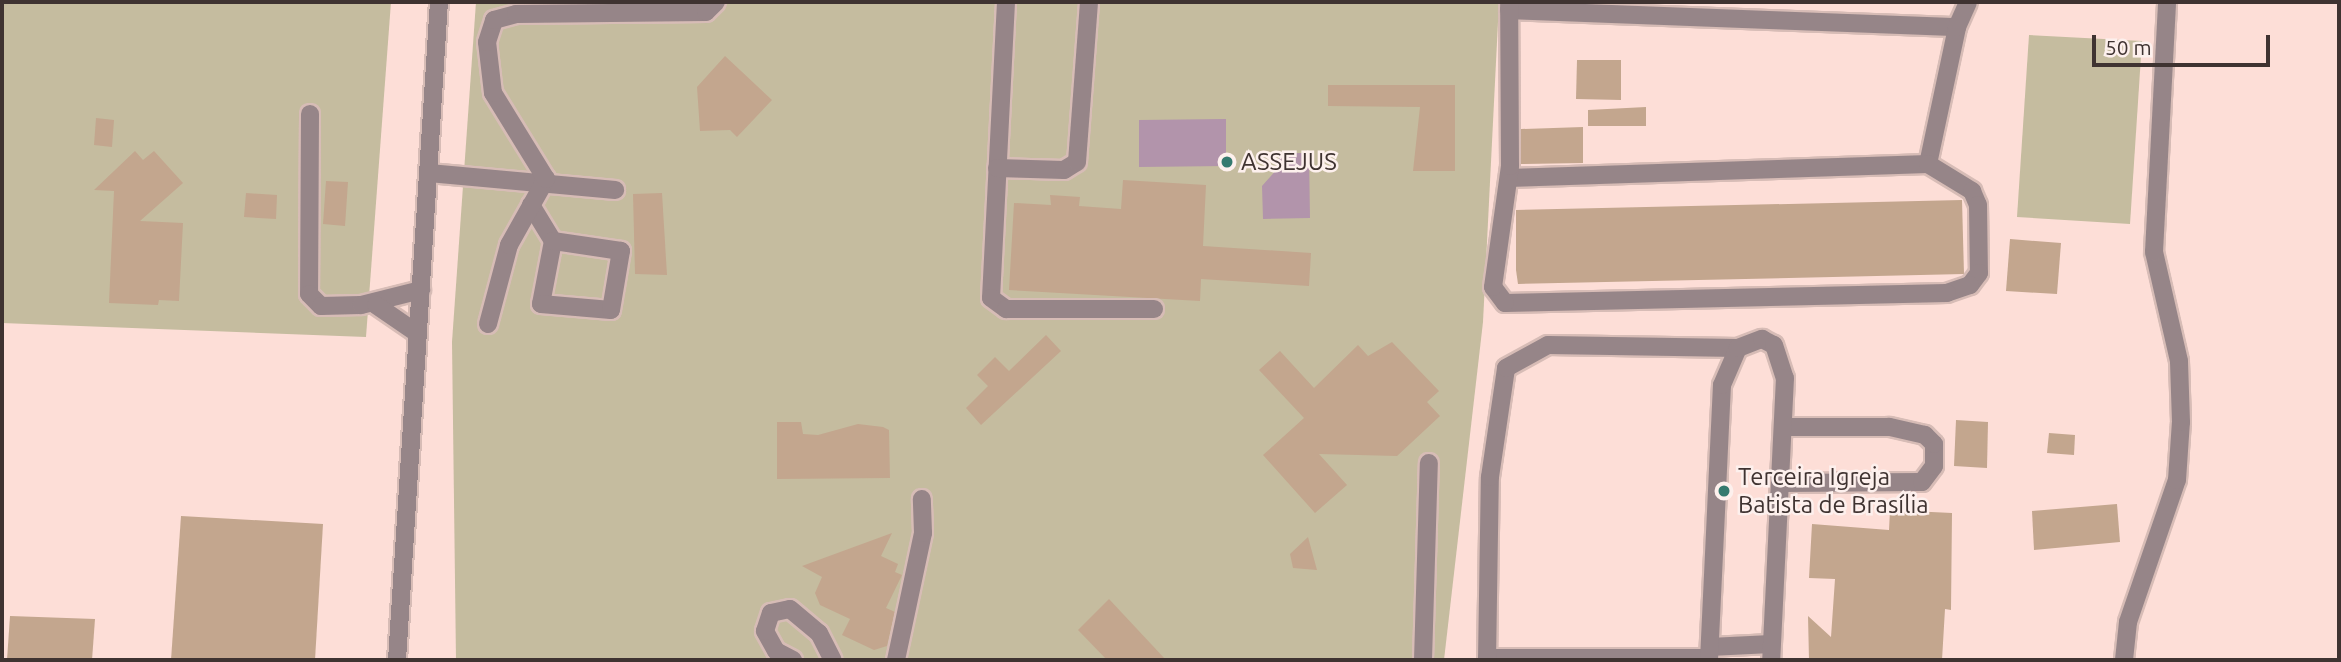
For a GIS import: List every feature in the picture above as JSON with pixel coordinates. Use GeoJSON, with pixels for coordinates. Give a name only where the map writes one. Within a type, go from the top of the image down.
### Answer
{"type":"FeatureCollection","features":[{"type":"Feature","properties":{"kind":"street"},"geometry":{"type":"LineString","coordinates":[[397,660],[439,2]]}},
{"type":"Feature","properties":{"kind":"street"},"geometry":{"type":"LineString","coordinates":[[546,179],[493,93],[487,42],[494,20],[706,12],[716,2]]}},
{"type":"Feature","properties":{"kind":"street"},"geometry":{"type":"LineString","coordinates":[[1006,2],[991,298],[997,305],[1154,309]]}},
{"type":"Feature","properties":{"kind":"street"},"geometry":{"type":"LineString","coordinates":[[998,167],[1064,170],[1077,162],[1089,2]]}},
{"type":"Feature","properties":{"kind":"street"},"geometry":{"type":"LineString","coordinates":[[1928,163],[1957,27],[1968,2]]}},
{"type":"Feature","properties":{"kind":"street"},"geometry":{"type":"LineString","coordinates":[[2124,660],[2128,622],[2177,480],[2181,422],[2179,361],[2154,253],[2167,2]]}},
{"type":"Feature","properties":{"kind":"street"},"geometry":{"type":"LineString","coordinates":[[1509,178],[1928,163],[1972,191],[1978,205],[1979,273],[1958,291],[1505,303],[1493,287],[1509,178],[1509,6],[1957,27]]}},
{"type":"Feature","properties":{"kind":"street"},"geometry":{"type":"LineString","coordinates":[[310,114],[309,294],[321,306],[376,304],[421,290]]}},
{"type":"Feature","properties":{"kind":"street"},"geometry":{"type":"LineString","coordinates":[[429,173],[546,179],[615,190]]}},
{"type":"Feature","properties":{"kind":"street"},"geometry":{"type":"LineString","coordinates":[[488,324],[509,245],[546,179]]}},
{"type":"Feature","properties":{"kind":"street"},"geometry":{"type":"LineString","coordinates":[[531,205],[553,242],[541,304],[611,310],[621,251],[553,242]]}},
{"type":"Feature","properties":{"kind":"street"},"geometry":{"type":"LineString","coordinates":[[376,304],[418,334]]}},
{"type":"Feature","properties":{"kind":"street"},"geometry":{"type":"LineString","coordinates":[[1762,339],[1774,345],[1785,378],[1785,427],[1771,652],[1488,659],[1489,477],[1506,368],[1548,345],[1738,348],[1762,339]]}},
{"type":"Feature","properties":{"kind":"street"},"geometry":{"type":"LineString","coordinates":[[1709,655],[1722,385],[1738,348]]}},
{"type":"Feature","properties":{"kind":"street"},"geometry":{"type":"LineString","coordinates":[[1782,483],[1922,482],[1934,466],[1934,444],[1925,435],[1889,427],[1785,427]]}},
{"type":"Feature","properties":{"kind":"street"},"geometry":{"type":"LineString","coordinates":[[1423,660],[1430,463]]}},
{"type":"Feature","properties":{"kind":"street"},"geometry":{"type":"LineString","coordinates":[[896,660],[923,533],[922,499]]}},
{"type":"Feature","properties":{"kind":"street"},"geometry":{"type":"LineString","coordinates":[[793,660],[776,650],[765,631],[771,613],[790,609],[819,633],[833,660]]}},
{"type":"Feature","properties":{"kind":"shaded area"},"geometry":{"type":"Polygon","coordinates":[[[2,2],[391,2],[366,337],[2,323],[2,2]]]}},
{"type":"Feature","properties":{"kind":"shaded area"},"geometry":{"type":"Polygon","coordinates":[[[476,2],[1499,2],[1483,322],[1444,660],[456,660],[452,342],[476,2]]]}},
{"type":"Feature","properties":{"kind":"shaded area"},"geometry":{"type":"Polygon","coordinates":[[[2029,35],[2142,41],[2130,224],[2017,217],[2029,35]]]}},
{"type":"Feature","properties":{"kind":"shaded area"},"geometry":{"type":"Polygon","coordinates":[[[1226,119],[1226,166],[1139,167],[1139,120],[1226,119]]]}},
{"type":"Feature","properties":{"kind":"shaded area"},"geometry":{"type":"Polygon","coordinates":[[[1279,153],[1309,153],[1310,218],[1263,219],[1262,186],[1279,167],[1279,153]]]}},
{"type":"Feature","properties":{"kind":"building"},"geometry":{"type":"Polygon","coordinates":[[[725,56],[772,100],[737,137],[730,130],[700,131],[697,87],[725,56]]]}},
{"type":"Feature","properties":{"kind":"building"},"geometry":{"type":"Polygon","coordinates":[[[1577,60],[1621,60],[1621,100],[1576,99],[1577,60]]]}},
{"type":"Feature","properties":{"kind":"building"},"geometry":{"type":"Polygon","coordinates":[[[1328,85],[1455,85],[1455,171],[1413,171],[1420,107],[1328,106],[1328,85]]]}},
{"type":"Feature","properties":{"kind":"building"},"geometry":{"type":"Polygon","coordinates":[[[1646,107],[1646,126],[1588,126],[1588,110],[1646,107]]]}},
{"type":"Feature","properties":{"kind":"building"},"geometry":{"type":"Polygon","coordinates":[[[96,118],[114,120],[112,147],[94,145],[96,118]]]}},
{"type":"Feature","properties":{"kind":"building"},"geometry":{"type":"Polygon","coordinates":[[[1583,127],[1583,163],[1521,164],[1521,129],[1583,127]]]}},
{"type":"Feature","properties":{"kind":"building"},"geometry":{"type":"Polygon","coordinates":[[[135,151],[143,160],[154,151],[183,183],[140,221],[183,223],[179,301],[159,300],[158,305],[109,303],[114,191],[94,190],[135,151]]]}},
{"type":"Feature","properties":{"kind":"building"},"geometry":{"type":"Polygon","coordinates":[[[1123,180],[1206,185],[1203,246],[1311,253],[1309,286],[1201,279],[1200,301],[1009,290],[1014,203],[1051,205],[1050,195],[1080,197],[1079,206],[1121,209],[1123,180]]]}},
{"type":"Feature","properties":{"kind":"building"},"geometry":{"type":"Polygon","coordinates":[[[326,181],[348,182],[345,226],[323,224],[326,181]]]}},
{"type":"Feature","properties":{"kind":"building"},"geometry":{"type":"Polygon","coordinates":[[[246,193],[277,195],[276,219],[244,217],[246,193]]]}},
{"type":"Feature","properties":{"kind":"building"},"geometry":{"type":"Polygon","coordinates":[[[662,193],[667,275],[635,274],[633,194],[662,193]]]}},
{"type":"Feature","properties":{"kind":"building"},"geometry":{"type":"Polygon","coordinates":[[[1962,200],[1964,274],[1518,284],[1516,210],[1962,200]]]}},
{"type":"Feature","properties":{"kind":"building"},"geometry":{"type":"Polygon","coordinates":[[[2010,239],[2061,243],[2057,294],[2006,291],[2010,239]]]}},
{"type":"Feature","properties":{"kind":"building"},"geometry":{"type":"Polygon","coordinates":[[[1046,335],[1061,351],[981,425],[966,408],[988,386],[977,375],[995,357],[1009,371],[1046,335]]]}},
{"type":"Feature","properties":{"kind":"building"},"geometry":{"type":"Polygon","coordinates":[[[1392,342],[1439,391],[1427,402],[1440,416],[1397,456],[1319,454],[1347,485],[1315,513],[1263,455],[1304,418],[1259,370],[1280,351],[1314,388],[1358,345],[1368,356],[1392,342]]]}},
{"type":"Feature","properties":{"kind":"building"},"geometry":{"type":"Polygon","coordinates":[[[1956,420],[1988,422],[1987,468],[1954,466],[1956,420]]]}},
{"type":"Feature","properties":{"kind":"building"},"geometry":{"type":"Polygon","coordinates":[[[777,422],[801,422],[803,434],[818,435],[858,424],[883,427],[889,430],[890,478],[777,479],[777,422]]]}},
{"type":"Feature","properties":{"kind":"building"},"geometry":{"type":"Polygon","coordinates":[[[2049,433],[2075,435],[2074,455],[2047,453],[2049,433]]]}},
{"type":"Feature","properties":{"kind":"building"},"geometry":{"type":"Polygon","coordinates":[[[2117,504],[2120,542],[2034,550],[2032,511],[2117,504]]]}},
{"type":"Feature","properties":{"kind":"building"},"geometry":{"type":"Polygon","coordinates":[[[1890,510],[1952,513],[1951,610],[1945,609],[1942,660],[1809,660],[1808,616],[1831,637],[1835,579],[1809,578],[1812,524],[1889,530],[1890,510]]]}},
{"type":"Feature","properties":{"kind":"building"},"geometry":{"type":"Polygon","coordinates":[[[181,516],[323,524],[315,660],[171,660],[181,516]]]}},
{"type":"Feature","properties":{"kind":"building"},"geometry":{"type":"Polygon","coordinates":[[[892,533],[881,556],[898,564],[895,572],[902,575],[886,608],[895,612],[887,646],[874,650],[842,635],[850,619],[820,605],[815,593],[822,577],[802,566],[892,533]]]}},
{"type":"Feature","properties":{"kind":"building"},"geometry":{"type":"Polygon","coordinates":[[[1308,537],[1317,570],[1293,568],[1290,554],[1308,537]]]}},
{"type":"Feature","properties":{"kind":"building"},"geometry":{"type":"Polygon","coordinates":[[[1109,599],[1166,660],[1107,660],[1078,630],[1109,599]]]}},
{"type":"Feature","properties":{"kind":"building"},"geometry":{"type":"Polygon","coordinates":[[[10,616],[95,619],[92,660],[7,660],[10,616]]]}},
{"type":"Feature","properties":{"kind":"place","name":"ASSEJUS"},"geometry":{"type":"Point","coordinates":[1227,162]}},
{"type":"Feature","properties":{"kind":"place","name":"Terceira Igreja Batista de Brasília"},"geometry":{"type":"Point","coordinates":[1724,491]}}]}
